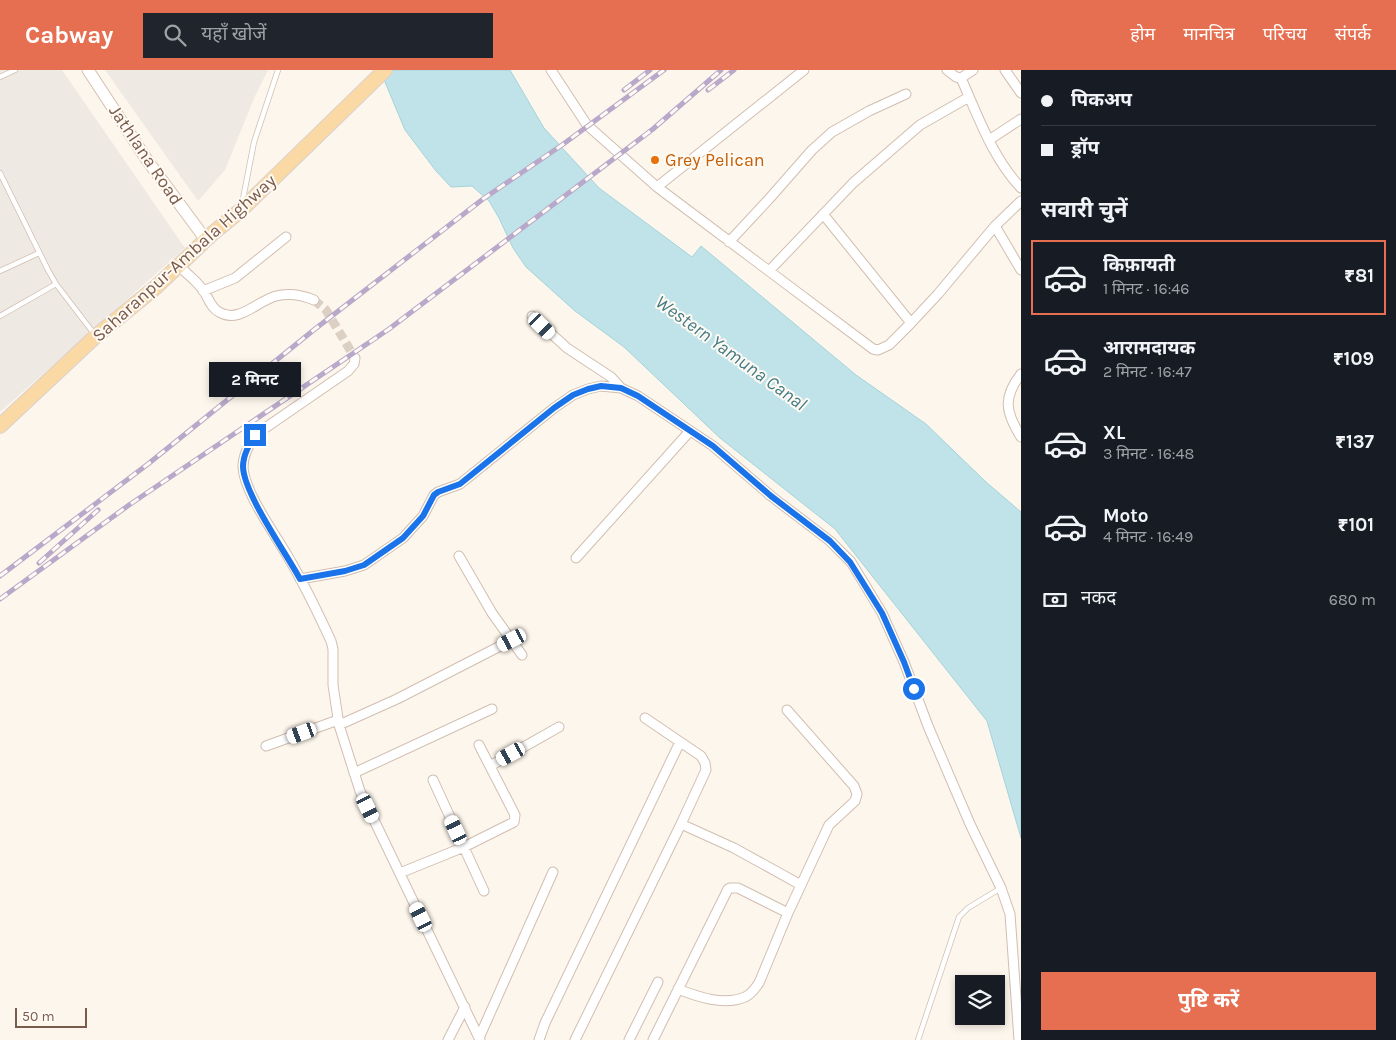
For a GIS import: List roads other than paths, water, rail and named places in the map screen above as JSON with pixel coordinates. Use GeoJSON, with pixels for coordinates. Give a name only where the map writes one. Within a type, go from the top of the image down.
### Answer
{"type":"FeatureCollection","features":[{"type":"Feature","properties":{"kind":"main road","name":"Saharanpur-Ambala Highway"},"geometry":{"type":"LineString","coordinates":[[0,426],[96,336],[156,287],[241,210],[385,70]]}},
{"type":"Feature","properties":{"kind":"street","name":"Jathlana Road"},"geometry":{"type":"LineString","coordinates":[[88,70],[147,160],[206,240]]}},
{"type":"Feature","properties":{"kind":"street"},"geometry":{"type":"LineString","coordinates":[[551,70],[586,126],[657,187],[874,349],[884,348],[911,323],[995,226],[1021,201]]}},
{"type":"Feature","properties":{"kind":"street"},"geometry":{"type":"LineString","coordinates":[[657,187],[804,70]]}},
{"type":"Feature","properties":{"kind":"street"},"geometry":{"type":"LineString","coordinates":[[947,70],[956,77],[961,78],[973,70]]}},
{"type":"Feature","properties":{"kind":"street"},"geometry":{"type":"LineString","coordinates":[[1005,70],[1021,93]]}},
{"type":"Feature","properties":{"kind":"street"},"geometry":{"type":"LineString","coordinates":[[961,78],[1000,162],[1021,188]]}},
{"type":"Feature","properties":{"kind":"street"},"geometry":{"type":"LineString","coordinates":[[729,242],[770,199],[812,150],[832,132],[869,111],[906,94]]}},
{"type":"Feature","properties":{"kind":"street"},"geometry":{"type":"LineString","coordinates":[[769,272],[853,183],[920,125],[969,96]]}},
{"type":"Feature","properties":{"kind":"street"},"geometry":{"type":"LineString","coordinates":[[989,140],[1021,119]]}},
{"type":"Feature","properties":{"kind":"street"},"geometry":{"type":"LineString","coordinates":[[823,214],[911,323]]}},
{"type":"Feature","properties":{"kind":"street"},"geometry":{"type":"LineString","coordinates":[[995,226],[1021,270]]}},
{"type":"Feature","properties":{"kind":"street"},"geometry":{"type":"LineString","coordinates":[[203,291],[235,278],[286,237]]}},
{"type":"Feature","properties":{"kind":"street"},"geometry":{"type":"LineString","coordinates":[[178,266],[203,291],[212,306],[219,312],[229,316],[238,315],[267,299],[282,295],[303,296],[314,300]]}},
{"type":"Feature","properties":{"kind":"street"},"geometry":{"type":"LineString","coordinates":[[532,316],[566,348],[611,377],[621,388]]}},
{"type":"Feature","properties":{"kind":"street"},"geometry":{"type":"LineString","coordinates":[[355,358],[354,364],[348,371],[255,435],[247,448],[243,465],[244,478],[259,509],[317,611],[333,649],[338,723],[360,791],[480,1039]]}},
{"type":"Feature","properties":{"kind":"street"},"geometry":{"type":"LineString","coordinates":[[1021,374],[1008,396],[1011,421],[1021,436]]}},
{"type":"Feature","properties":{"kind":"street"},"geometry":{"type":"LineString","coordinates":[[300,579],[345,571],[364,565],[403,538],[423,516],[434,495],[460,484],[554,408],[573,395],[601,386],[621,388],[638,396],[713,446],[771,496],[824,536],[850,562],[882,613],[970,824],[1001,888],[1010,914],[1019,1040]]}},
{"type":"Feature","properties":{"kind":"street"},"geometry":{"type":"LineString","coordinates":[[576,558],[690,431]]}},
{"type":"Feature","properties":{"kind":"street"},"geometry":{"type":"LineString","coordinates":[[459,556],[492,613],[522,655]]}},
{"type":"Feature","properties":{"kind":"street"},"geometry":{"type":"LineString","coordinates":[[266,746],[338,723],[397,699],[512,640]]}},
{"type":"Feature","properties":{"kind":"street"},"geometry":{"type":"LineString","coordinates":[[354,773],[492,709]]}},
{"type":"Feature","properties":{"kind":"street"},"geometry":{"type":"LineString","coordinates":[[678,989],[702,998],[727,1000],[746,997],[753,992],[801,884],[830,825],[853,804],[857,794],[854,786],[787,710]]}},
{"type":"Feature","properties":{"kind":"street"},"geometry":{"type":"LineString","coordinates":[[575,1040],[681,824],[706,766],[701,756],[645,718]]}},
{"type":"Feature","properties":{"kind":"street"},"geometry":{"type":"LineString","coordinates":[[490,766],[559,727]]}},
{"type":"Feature","properties":{"kind":"street"},"geometry":{"type":"LineString","coordinates":[[539,1040],[545,1023],[680,742]]}},
{"type":"Feature","properties":{"kind":"street"},"geometry":{"type":"LineString","coordinates":[[400,873],[464,847],[515,821],[515,815],[479,745]]}},
{"type":"Feature","properties":{"kind":"street"},"geometry":{"type":"LineString","coordinates":[[433,780],[484,891]]}},
{"type":"Feature","properties":{"kind":"street"},"geometry":{"type":"LineString","coordinates":[[681,824],[734,848],[801,884]]}},
{"type":"Feature","properties":{"kind":"street"},"geometry":{"type":"LineString","coordinates":[[480,1039],[553,872]]}},
{"type":"Feature","properties":{"kind":"street"},"geometry":{"type":"LineString","coordinates":[[653,1040],[728,889],[738,888],[788,913]]}},
{"type":"Feature","properties":{"kind":"street"},"geometry":{"type":"LineString","coordinates":[[629,1040],[658,982]]}},
{"type":"Feature","properties":{"kind":"street"},"geometry":{"type":"LineString","coordinates":[[448,1040],[465,1007]]}},
{"type":"Feature","properties":{"kind":"lane"},"geometry":{"type":"LineString","coordinates":[[0,77],[15,70]]}},
{"type":"Feature","properties":{"kind":"lane"},"geometry":{"type":"LineString","coordinates":[[241,210],[254,142],[278,70]]}},
{"type":"Feature","properties":{"kind":"lane"},"geometry":{"type":"LineString","coordinates":[[0,174],[56,284],[96,336]]}},
{"type":"Feature","properties":{"kind":"lane"},"geometry":{"type":"LineString","coordinates":[[0,271],[39,253]]}},
{"type":"Feature","properties":{"kind":"lane"},"geometry":{"type":"LineString","coordinates":[[0,316],[56,284]]}},
{"type":"Feature","properties":{"kind":"lane"},"geometry":{"type":"LineString","coordinates":[[918,1040],[959,917],[968,908],[1001,888]]}},
{"type":"Feature","properties":{"kind":"water","name":"Western Yamuna Canal"},"geometry":{"type":"Polygon","coordinates":[[[380,70],[510,70],[544,128],[599,188],[692,257],[701,246],[856,375],[926,424],[986,482],[1021,512],[1021,838],[987,721],[835,529],[720,438],[624,347],[575,311],[526,267],[513,248],[489,201],[472,186],[451,187],[436,171],[405,130],[380,70]]]}},
{"type":"Feature","properties":{"kind":"tunnel"},"geometry":{"type":"LineString","coordinates":[[314,300],[326,310],[355,358]]}},
{"type":"Feature","properties":{"kind":"railway"},"geometry":{"type":"LineString","coordinates":[[624,90],[650,70]]}},
{"type":"Feature","properties":{"kind":"railway"},"geometry":{"type":"LineString","coordinates":[[0,576],[148,464],[315,329],[483,199],[562,145],[664,70]]}},
{"type":"Feature","properties":{"kind":"railway"},"geometry":{"type":"LineString","coordinates":[[0,599],[129,505],[389,329],[653,129],[721,70]]}},
{"type":"Feature","properties":{"kind":"railway"},"geometry":{"type":"LineString","coordinates":[[708,90],[734,70]]}},
{"type":"Feature","properties":{"kind":"railway"},"geometry":{"type":"LineString","coordinates":[[39,563],[98,510]]}},
{"type":"Feature","properties":{"kind":"place","name":"Grey Pelican"},"geometry":{"type":"Point","coordinates":[655,160]}}]}
